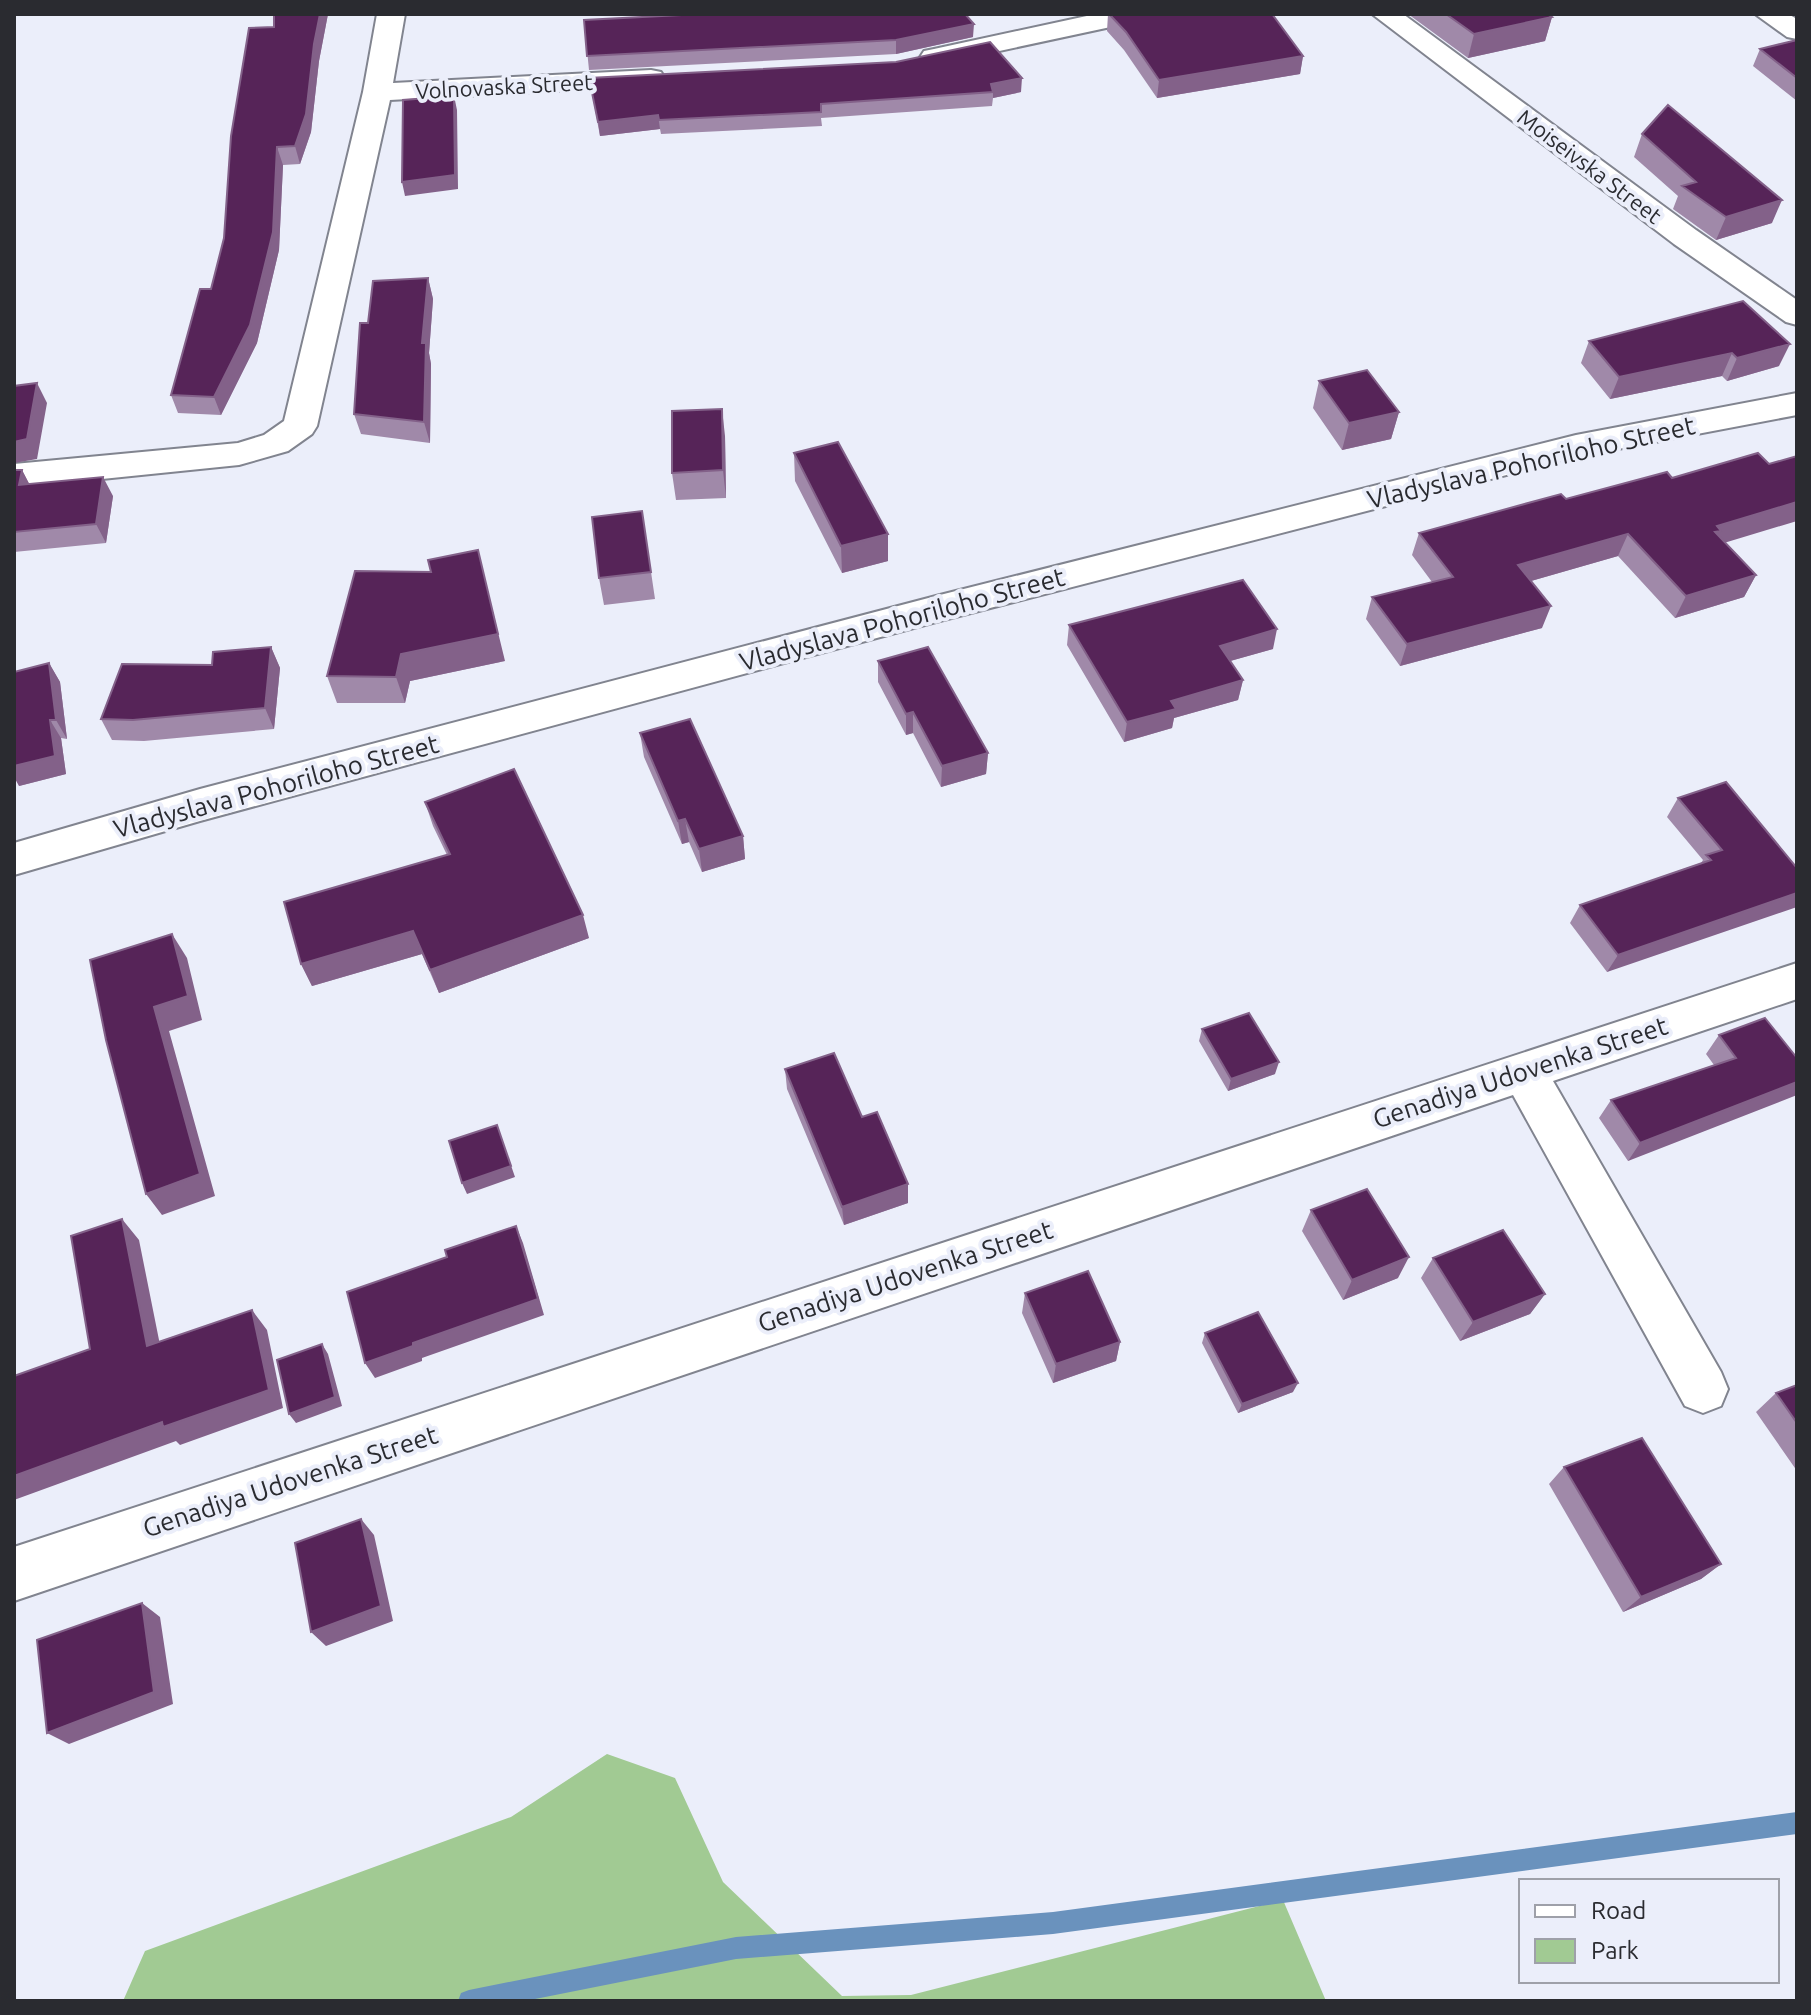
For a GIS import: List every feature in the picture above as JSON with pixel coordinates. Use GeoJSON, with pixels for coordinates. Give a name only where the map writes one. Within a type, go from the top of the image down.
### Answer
{"type":"FeatureCollection","features":[{"type":"Feature","properties":{"kind":"street","name":"Volnovaska Street"},"geometry":{"type":"LineString","coordinates":[[14,476],[239,454],[276,443],[300,426],[377,92],[391,14]]}},
{"type":"Feature","properties":{"kind":"street"},"geometry":{"type":"LineString","coordinates":[[990,14],[1011,41]]}},
{"type":"Feature","properties":{"kind":"street"},"geometry":{"type":"LineString","coordinates":[[910,62],[1134,14]]}},
{"type":"Feature","properties":{"kind":"street","name":"Moiseivska Street"},"geometry":{"type":"LineString","coordinates":[[1386,14],[1685,237],[1797,315]]}},
{"type":"Feature","properties":{"kind":"street"},"geometry":{"type":"LineString","coordinates":[[1769,14],[1797,31]]}},
{"type":"Feature","properties":{"kind":"street","name":"Volnovaska Street"},"geometry":{"type":"LineString","coordinates":[[377,92],[676,76]]}},
{"type":"Feature","properties":{"kind":"street","name":"Vladyslava Pohoriloho Street"},"geometry":{"type":"LineString","coordinates":[[14,859],[215,801],[966,601],[1576,446],[1797,404]]}},
{"type":"Feature","properties":{"kind":"street","name":"Genadiya Udovenka Street"},"geometry":{"type":"LineString","coordinates":[[14,1574],[1797,981]]}},
{"type":"Feature","properties":{"kind":"street"},"geometry":{"type":"LineString","coordinates":[[1523,1070],[1703,1389]]}},
{"type":"Feature","properties":{"kind":"green space"},"geometry":{"type":"Polygon","coordinates":[[[607,1754],[675,1778],[723,1882],[842,1996],[911,1995],[1283,1900],[1326,2001],[123,2001],[145,1951],[511,1817],[607,1754]]]}},
{"type":"Feature","properties":{"kind":"building"},"geometry":{"type":"Polygon","coordinates":[[[274,14],[320,14],[306,114],[295,146],[277,147],[273,232],[250,325],[214,397],[171,395],[200,289],[211,289],[224,238],[231,136],[249,28],[274,27],[274,14]]]}},
{"type":"Feature","properties":{"kind":"building"},"geometry":{"type":"Polygon","coordinates":[[[701,14],[965,14],[974,24],[896,40],[587,56],[584,20],[701,14]]]}},
{"type":"Feature","properties":{"kind":"building"},"geometry":{"type":"Polygon","coordinates":[[[1109,14],[1272,14],[1303,56],[1159,80],[1126,32],[1109,14]]]}},
{"type":"Feature","properties":{"kind":"building"},"geometry":{"type":"Polygon","coordinates":[[[1446,14],[1548,14],[1552,17],[1474,34],[1446,14]]]}},
{"type":"Feature","properties":{"kind":"building"},"geometry":{"type":"Polygon","coordinates":[[[1797,40],[1797,78],[1760,49],[1797,40]]]}},
{"type":"Feature","properties":{"kind":"building"},"geometry":{"type":"Polygon","coordinates":[[[990,42],[1022,78],[991,84],[993,92],[821,104],[821,112],[659,120],[658,115],[598,122],[589,78],[896,62],[990,42]]]}},
{"type":"Feature","properties":{"kind":"building"},"geometry":{"type":"Polygon","coordinates":[[[454,96],[455,175],[402,182],[403,100],[454,96]]]}},
{"type":"Feature","properties":{"kind":"building"},"geometry":{"type":"Polygon","coordinates":[[[1668,105],[1782,200],[1726,217],[1682,186],[1696,182],[1642,134],[1668,105]]]}},
{"type":"Feature","properties":{"kind":"building"},"geometry":{"type":"Polygon","coordinates":[[[428,278],[422,343],[426,343],[424,422],[354,414],[360,323],[368,323],[373,281],[428,278]]]}},
{"type":"Feature","properties":{"kind":"building"},"geometry":{"type":"Polygon","coordinates":[[[1743,301],[1790,344],[1737,358],[1732,353],[1619,377],[1589,341],[1743,301]]]}},
{"type":"Feature","properties":{"kind":"building"},"geometry":{"type":"Polygon","coordinates":[[[1367,370],[1399,412],[1349,423],[1319,381],[1367,370]]]}},
{"type":"Feature","properties":{"kind":"building"},"geometry":{"type":"Polygon","coordinates":[[[37,383],[27,439],[14,442],[14,386],[37,383]]]}},
{"type":"Feature","properties":{"kind":"building"},"geometry":{"type":"Polygon","coordinates":[[[722,409],[723,470],[672,473],[672,411],[722,409]]]}},
{"type":"Feature","properties":{"kind":"building"},"geometry":{"type":"Polygon","coordinates":[[[838,442],[888,534],[841,546],[794,453],[838,442]]]}},
{"type":"Feature","properties":{"kind":"building"},"geometry":{"type":"Polygon","coordinates":[[[1758,453],[1769,464],[1797,456],[1797,502],[1717,526],[1721,531],[1715,532],[1756,575],[1686,596],[1628,534],[1518,565],[1551,606],[1407,644],[1372,597],[1453,577],[1419,533],[1561,494],[1566,499],[1667,472],[1672,478],[1758,453]]]}},
{"type":"Feature","properties":{"kind":"building"},"geometry":{"type":"Polygon","coordinates":[[[14,470],[22,470],[19,485],[103,477],[96,524],[14,532],[14,470]]]}},
{"type":"Feature","properties":{"kind":"building"},"geometry":{"type":"Polygon","coordinates":[[[642,511],[651,572],[599,578],[592,517],[642,511]]]}},
{"type":"Feature","properties":{"kind":"building"},"geometry":{"type":"Polygon","coordinates":[[[478,550],[498,634],[401,654],[396,677],[327,676],[355,571],[431,572],[428,560],[478,550]]]}},
{"type":"Feature","properties":{"kind":"building"},"geometry":{"type":"Polygon","coordinates":[[[1243,580],[1277,629],[1220,646],[1243,680],[1171,701],[1176,709],[1127,722],[1069,625],[1243,580]]]}},
{"type":"Feature","properties":{"kind":"building"},"geometry":{"type":"Polygon","coordinates":[[[271,647],[265,708],[133,720],[101,719],[122,664],[212,665],[213,652],[271,647]]]}},
{"type":"Feature","properties":{"kind":"building"},"geometry":{"type":"Polygon","coordinates":[[[928,647],[988,753],[942,766],[913,712],[906,714],[878,661],[928,647]]]}},
{"type":"Feature","properties":{"kind":"building"},"geometry":{"type":"Polygon","coordinates":[[[49,663],[56,720],[50,720],[55,756],[14,766],[14,672],[49,663]]]}},
{"type":"Feature","properties":{"kind":"building"},"geometry":{"type":"Polygon","coordinates":[[[690,719],[743,836],[699,849],[685,819],[678,821],[640,733],[690,719]]]}},
{"type":"Feature","properties":{"kind":"building"},"geometry":{"type":"Polygon","coordinates":[[[514,769],[583,915],[430,970],[413,931],[301,964],[284,902],[450,854],[425,802],[514,769]]]}},
{"type":"Feature","properties":{"kind":"building"},"geometry":{"type":"Polygon","coordinates":[[[1726,782],[1797,868],[1797,893],[1618,955],[1580,905],[1711,860],[1706,855],[1722,850],[1678,798],[1726,782]]]}},
{"type":"Feature","properties":{"kind":"building"},"geometry":{"type":"Polygon","coordinates":[[[172,934],[188,996],[154,1007],[200,1174],[146,1194],[106,1040],[90,960],[172,934]]]}},
{"type":"Feature","properties":{"kind":"building"},"geometry":{"type":"Polygon","coordinates":[[[1249,1013],[1279,1062],[1231,1079],[1202,1029],[1249,1013]]]}},
{"type":"Feature","properties":{"kind":"building"},"geometry":{"type":"Polygon","coordinates":[[[1765,1018],[1797,1058],[1797,1082],[1640,1143],[1611,1100],[1736,1058],[1719,1035],[1765,1018]]]}},
{"type":"Feature","properties":{"kind":"building"},"geometry":{"type":"Polygon","coordinates":[[[834,1053],[862,1117],[877,1112],[908,1184],[842,1207],[785,1069],[834,1053]]]}},
{"type":"Feature","properties":{"kind":"building"},"geometry":{"type":"Polygon","coordinates":[[[497,1125],[511,1166],[462,1183],[449,1141],[497,1125]]]}},
{"type":"Feature","properties":{"kind":"building"},"geometry":{"type":"Polygon","coordinates":[[[1367,1189],[1409,1257],[1352,1280],[1311,1210],[1367,1189]]]}},
{"type":"Feature","properties":{"kind":"building"},"geometry":{"type":"Polygon","coordinates":[[[122,1219],[147,1346],[252,1310],[269,1390],[163,1427],[162,1422],[14,1476],[14,1376],[90,1349],[71,1236],[122,1219]]]}},
{"type":"Feature","properties":{"kind":"building"},"geometry":{"type":"Polygon","coordinates":[[[516,1226],[538,1299],[365,1363],[347,1292],[447,1257],[445,1250],[516,1226]]]}},
{"type":"Feature","properties":{"kind":"building"},"geometry":{"type":"Polygon","coordinates":[[[1503,1230],[1545,1294],[1473,1322],[1433,1258],[1503,1230]]]}},
{"type":"Feature","properties":{"kind":"building"},"geometry":{"type":"Polygon","coordinates":[[[1088,1271],[1120,1342],[1056,1364],[1025,1293],[1088,1271]]]}},
{"type":"Feature","properties":{"kind":"building"},"geometry":{"type":"Polygon","coordinates":[[[1258,1312],[1298,1383],[1242,1404],[1205,1333],[1258,1312]]]}},
{"type":"Feature","properties":{"kind":"building"},"geometry":{"type":"Polygon","coordinates":[[[322,1344],[335,1397],[289,1414],[277,1360],[322,1344]]]}},
{"type":"Feature","properties":{"kind":"building"},"geometry":{"type":"Polygon","coordinates":[[[1797,1385],[1797,1423],[1776,1393],[1797,1385]]]}},
{"type":"Feature","properties":{"kind":"building"},"geometry":{"type":"Polygon","coordinates":[[[1642,1438],[1721,1564],[1641,1597],[1564,1467],[1642,1438]]]}},
{"type":"Feature","properties":{"kind":"building"},"geometry":{"type":"Polygon","coordinates":[[[361,1519],[381,1606],[311,1632],[295,1543],[361,1519]]]}},
{"type":"Feature","properties":{"kind":"building"},"geometry":{"type":"Polygon","coordinates":[[[142,1603],[154,1692],[47,1733],[37,1640],[142,1603]]]}},
{"type":"Feature","properties":{"kind":"waterway"},"geometry":{"type":"LineString","coordinates":[[469,2001],[736,1948],[1053,1923],[1797,1823]]}}]}
